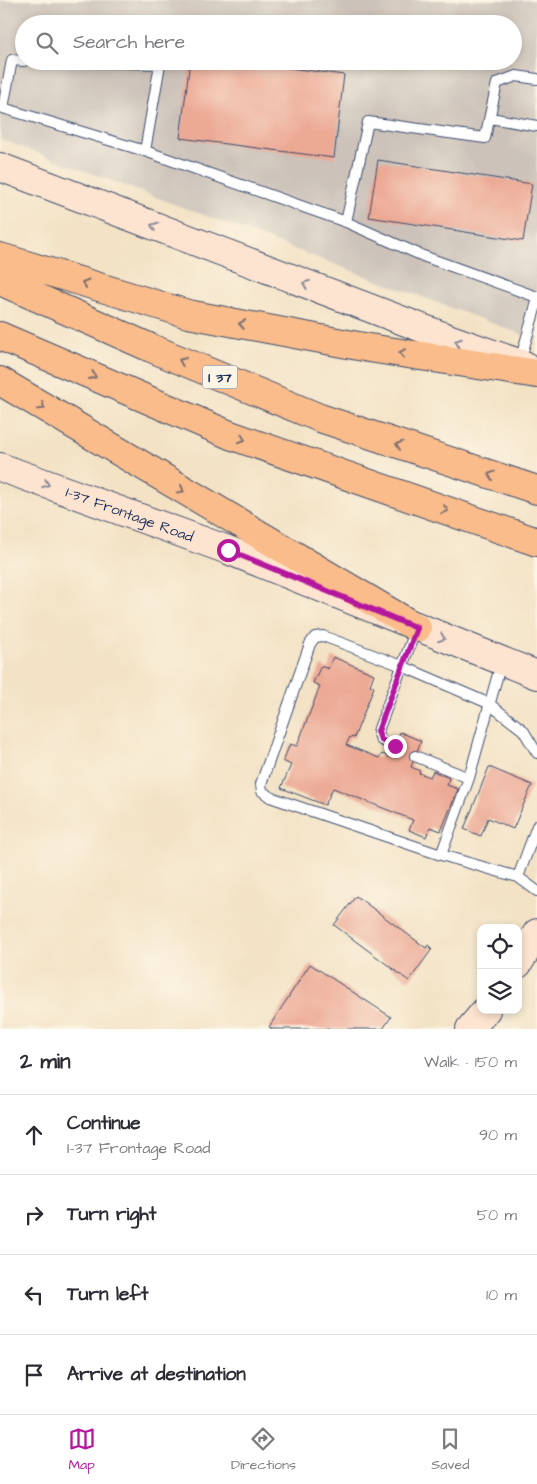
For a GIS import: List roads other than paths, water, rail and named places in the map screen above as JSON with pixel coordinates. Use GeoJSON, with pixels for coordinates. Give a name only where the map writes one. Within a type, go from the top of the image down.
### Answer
{"type":"FeatureCollection","features":[{"type":"Feature","properties":{"kind":"highway"},"geometry":{"type":"LineString","coordinates":[[0,257],[188,314],[369,348],[531,369]]}},
{"type":"Feature","properties":{"kind":"highway","name":"I 37"},"geometry":{"type":"LineString","coordinates":[[0,281],[151,348],[320,418],[537,490]]}},
{"type":"Feature","properties":{"kind":"highway"},"geometry":{"type":"LineString","coordinates":[[0,336],[230,435],[537,542]]}},
{"type":"Feature","properties":{"kind":"highway"},"geometry":{"type":"LineString","coordinates":[[0,381],[417,628]]}},
{"type":"Feature","properties":{"kind":"main road"},"geometry":{"type":"LineString","coordinates":[[0,167],[531,369]]}},
{"type":"Feature","properties":{"kind":"main road","name":"I-37 Frontage Road"},"geometry":{"type":"LineString","coordinates":[[0,467],[228,550],[537,675]]}},
{"type":"Feature","properties":{"kind":"main road"},"geometry":{"type":"LineString","coordinates":[[522,957],[537,932]]}},
{"type":"Feature","properties":{"kind":"main road"},"geometry":{"type":"LineString","coordinates":[[522,971],[537,956]]}},
{"type":"Feature","properties":{"kind":"main road"},"geometry":{"type":"LineString","coordinates":[[470,1029],[483,1014]]}},
{"type":"Feature","properties":{"kind":"lane"},"geometry":{"type":"LineString","coordinates":[[15,60],[12,60],[3,108],[144,151],[346,222],[423,256],[537,296]]}},
{"type":"Feature","properties":{"kind":"lane"},"geometry":{"type":"LineString","coordinates":[[144,151],[159,70]]}},
{"type":"Feature","properties":{"kind":"lane"},"geometry":{"type":"LineString","coordinates":[[346,222],[368,122],[485,138],[497,83],[516,76],[537,79]]}},
{"type":"Feature","properties":{"kind":"lane"},"geometry":{"type":"LineString","coordinates":[[490,118],[537,126]]}},
{"type":"Feature","properties":{"kind":"lane"},"geometry":{"type":"LineString","coordinates":[[531,369],[537,302]]}},
{"type":"Feature","properties":{"kind":"lane"},"geometry":{"type":"LineString","coordinates":[[395,746],[381,740],[378,731],[417,628]]}},
{"type":"Feature","properties":{"kind":"lane"},"geometry":{"type":"LineString","coordinates":[[537,753],[522,730],[488,703],[402,666],[323,636],[314,637],[261,784],[262,791],[270,797],[441,855],[518,877],[537,891]]}},
{"type":"Feature","properties":{"kind":"lane"},"geometry":{"type":"LineString","coordinates":[[441,855],[468,778],[488,703],[502,661]]}},
{"type":"Feature","properties":{"kind":"lane"},"geometry":{"type":"LineString","coordinates":[[415,756],[468,778]]}},
{"type":"Feature","properties":{"kind":"lane"},"geometry":{"type":"LineString","coordinates":[[518,877],[537,826]]}}]}
